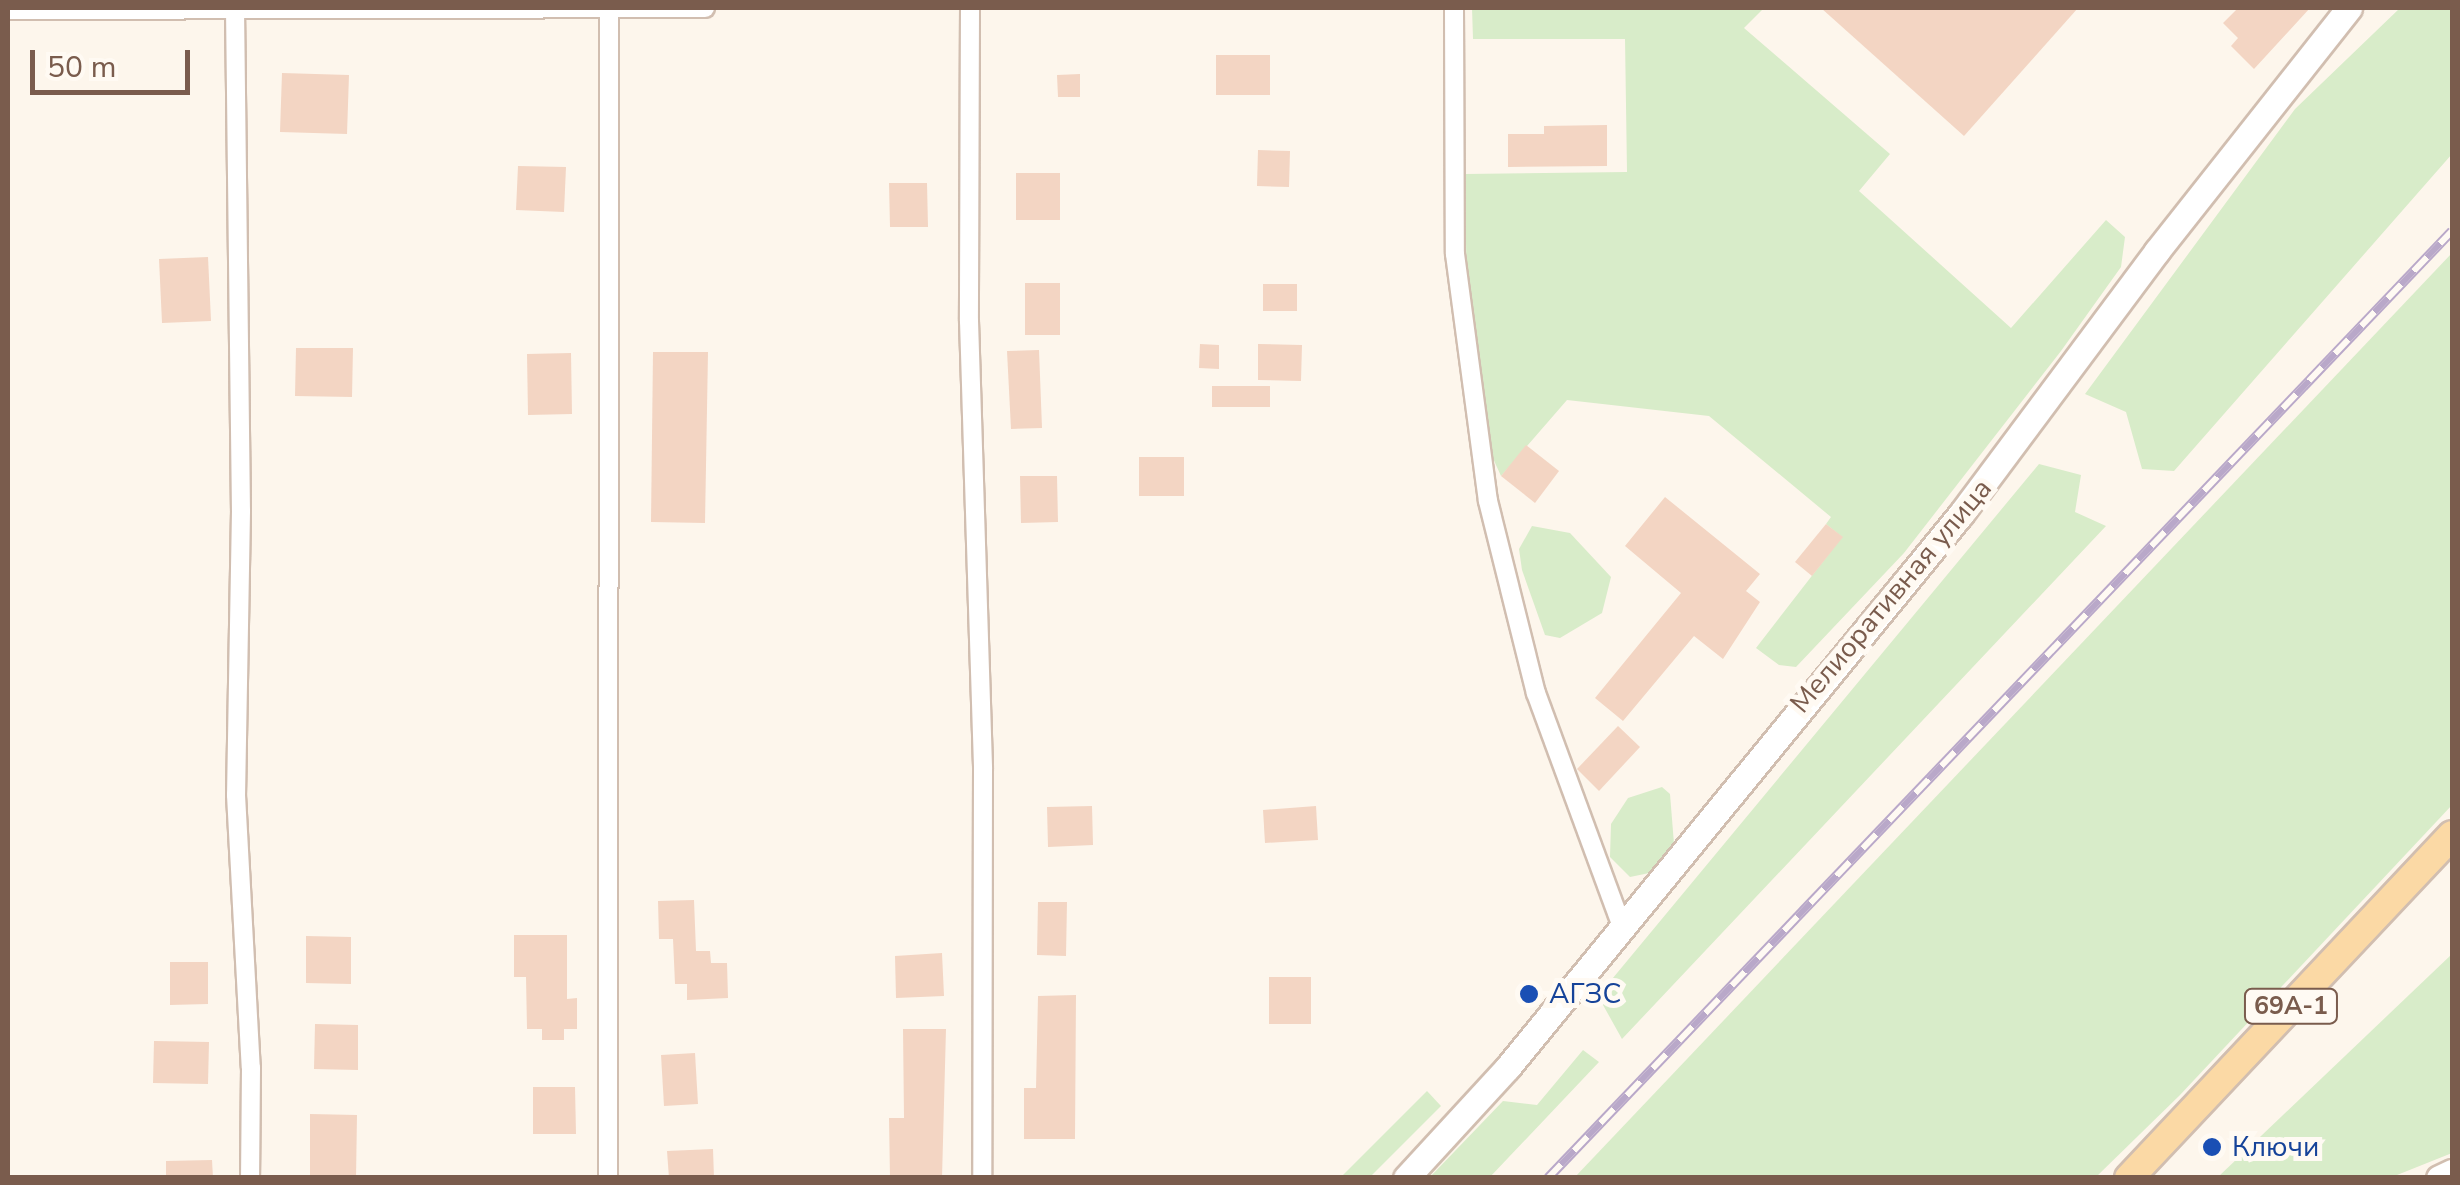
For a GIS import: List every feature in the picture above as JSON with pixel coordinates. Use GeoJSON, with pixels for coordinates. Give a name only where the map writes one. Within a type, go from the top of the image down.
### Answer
{"type":"FeatureCollection","features":[{"type":"Feature","properties":{"kind":"main road","name":"69А-1"},"geometry":{"type":"LineString","coordinates":[[2129,1178],[2452,835]]}},
{"type":"Feature","properties":{"kind":"street"},"geometry":{"type":"LineString","coordinates":[[235,8],[241,511],[236,795],[251,1068],[250,1178]]}},
{"type":"Feature","properties":{"kind":"street"},"geometry":{"type":"LineString","coordinates":[[8,10],[705,8]]}},
{"type":"Feature","properties":{"kind":"street"},"geometry":{"type":"LineString","coordinates":[[970,8],[970,321],[983,769],[982,1178]]}},
{"type":"Feature","properties":{"kind":"street"},"geometry":{"type":"LineString","coordinates":[[1454,8],[1455,234],[1467,373],[1488,501],[1536,693],[1622,930]]}},
{"type":"Feature","properties":{"kind":"street","name":"Мелиоративная улица"},"geometry":{"type":"LineString","coordinates":[[1410,1173],[1622,930],[1961,514],[2156,251],[2350,8]]}},
{"type":"Feature","properties":{"kind":"street"},"geometry":{"type":"LineString","coordinates":[[608,1178],[609,9]]}},
{"type":"Feature","properties":{"kind":"street"},"geometry":{"type":"LineString","coordinates":[[2439,1178],[2452,1172]]}},
{"type":"Feature","properties":{"kind":"green space"},"geometry":{"type":"Polygon","coordinates":[[[1472,8],[1764,8],[1744,28],[1890,154],[1859,191],[2011,328],[2106,220],[2125,237],[2121,267],[2061,351],[1904,553],[1796,667],[1779,665],[1756,648],[1842,537],[1826,524],[1831,517],[1709,416],[1567,400],[1501,476],[1491,454],[1467,309],[1465,174],[1627,172],[1625,39],[1473,39],[1472,8]]]}},
{"type":"Feature","properties":{"kind":"green space"},"geometry":{"type":"Polygon","coordinates":[[[2400,8],[2452,8],[2452,154],[2174,471],[2142,469],[2126,412],[2085,394],[2295,109],[2400,8]]]}},
{"type":"Feature","properties":{"kind":"green space"},"geometry":{"type":"Polygon","coordinates":[[[2452,253],[2452,805],[2180,1095],[2096,1177],[1575,1177],[2452,253]]]}},
{"type":"Feature","properties":{"kind":"green space"},"geometry":{"type":"Polygon","coordinates":[[[2039,464],[2081,475],[2075,512],[2106,526],[1622,1039],[1598,996],[2039,464]]]}},
{"type":"Feature","properties":{"kind":"green space"},"geometry":{"type":"Polygon","coordinates":[[[1532,526],[1570,533],[1611,577],[1602,613],[1560,638],[1545,635],[1522,570],[1519,549],[1532,526]]]}},
{"type":"Feature","properties":{"kind":"green space"},"geometry":{"type":"Polygon","coordinates":[[[1662,787],[1670,794],[1674,844],[1654,872],[1630,877],[1610,857],[1611,824],[1628,798],[1662,787]]]}},
{"type":"Feature","properties":{"kind":"green space"},"geometry":{"type":"Polygon","coordinates":[[[2452,954],[2452,1153],[2392,1177],[2218,1177],[2452,954]]]}},
{"type":"Feature","properties":{"kind":"green space"},"geometry":{"type":"Polygon","coordinates":[[[1583,1050],[1599,1062],[1490,1177],[1430,1177],[1503,1101],[1537,1105],[1583,1050]]]}},
{"type":"Feature","properties":{"kind":"green space"},"geometry":{"type":"Polygon","coordinates":[[[1427,1091],[1441,1106],[1370,1177],[1341,1177],[1427,1091]]]}},
{"type":"Feature","properties":{"kind":"building"},"geometry":{"type":"Polygon","coordinates":[[[1821,8],[2078,8],[1964,136],[1821,8]]]}},
{"type":"Feature","properties":{"kind":"building"},"geometry":{"type":"Polygon","coordinates":[[[2238,8],[2310,8],[2254,69],[2231,46],[2238,38],[2223,23],[2238,8]]]}},
{"type":"Feature","properties":{"kind":"building"},"geometry":{"type":"Polygon","coordinates":[[[1216,55],[1270,55],[1270,95],[1216,95],[1216,55]]]}},
{"type":"Feature","properties":{"kind":"building"},"geometry":{"type":"Polygon","coordinates":[[[282,73],[349,75],[347,134],[280,132],[282,73]]]}},
{"type":"Feature","properties":{"kind":"building"},"geometry":{"type":"Polygon","coordinates":[[[1080,74],[1080,97],[1058,97],[1057,75],[1080,74]]]}},
{"type":"Feature","properties":{"kind":"building"},"geometry":{"type":"Polygon","coordinates":[[[1607,125],[1607,166],[1508,167],[1508,134],[1544,134],[1544,126],[1607,125]]]}},
{"type":"Feature","properties":{"kind":"building"},"geometry":{"type":"Polygon","coordinates":[[[1258,150],[1290,151],[1289,187],[1257,186],[1258,150]]]}},
{"type":"Feature","properties":{"kind":"building"},"geometry":{"type":"Polygon","coordinates":[[[518,166],[566,167],[564,212],[516,210],[518,166]]]}},
{"type":"Feature","properties":{"kind":"building"},"geometry":{"type":"Polygon","coordinates":[[[1016,173],[1060,173],[1060,220],[1016,220],[1016,173]]]}},
{"type":"Feature","properties":{"kind":"building"},"geometry":{"type":"Polygon","coordinates":[[[889,183],[927,183],[928,227],[890,227],[889,183]]]}},
{"type":"Feature","properties":{"kind":"building"},"geometry":{"type":"Polygon","coordinates":[[[208,257],[211,321],[162,323],[159,259],[208,257]]]}},
{"type":"Feature","properties":{"kind":"building"},"geometry":{"type":"Polygon","coordinates":[[[1025,283],[1060,283],[1060,335],[1025,335],[1025,283]]]}},
{"type":"Feature","properties":{"kind":"building"},"geometry":{"type":"Polygon","coordinates":[[[1263,284],[1297,284],[1297,311],[1263,311],[1263,284]]]}},
{"type":"Feature","properties":{"kind":"building"},"geometry":{"type":"Polygon","coordinates":[[[1200,344],[1219,345],[1219,369],[1199,368],[1200,344]]]}},
{"type":"Feature","properties":{"kind":"building"},"geometry":{"type":"Polygon","coordinates":[[[1258,344],[1302,345],[1301,381],[1258,380],[1258,344]]]}},
{"type":"Feature","properties":{"kind":"building"},"geometry":{"type":"Polygon","coordinates":[[[296,348],[353,348],[352,397],[295,396],[296,348]]]}},
{"type":"Feature","properties":{"kind":"building"},"geometry":{"type":"Polygon","coordinates":[[[1039,350],[1042,428],[1011,429],[1007,351],[1039,350]]]}},
{"type":"Feature","properties":{"kind":"building"},"geometry":{"type":"Polygon","coordinates":[[[653,352],[708,352],[705,523],[651,522],[653,352]]]}},
{"type":"Feature","properties":{"kind":"building"},"geometry":{"type":"Polygon","coordinates":[[[571,353],[572,414],[528,415],[527,354],[571,353]]]}},
{"type":"Feature","properties":{"kind":"building"},"geometry":{"type":"Polygon","coordinates":[[[1212,386],[1270,386],[1270,407],[1212,407],[1212,386]]]}},
{"type":"Feature","properties":{"kind":"building"},"geometry":{"type":"Polygon","coordinates":[[[1526,445],[1559,471],[1535,503],[1501,476],[1526,445]]]}},
{"type":"Feature","properties":{"kind":"building"},"geometry":{"type":"Polygon","coordinates":[[[1139,457],[1184,457],[1184,496],[1139,496],[1139,457]]]}},
{"type":"Feature","properties":{"kind":"building"},"geometry":{"type":"Polygon","coordinates":[[[1020,476],[1057,476],[1058,522],[1021,523],[1020,476]]]}},
{"type":"Feature","properties":{"kind":"building"},"geometry":{"type":"Polygon","coordinates":[[[1665,497],[1760,574],[1746,591],[1760,602],[1723,659],[1694,636],[1623,721],[1595,698],[1681,593],[1625,546],[1665,497]]]}},
{"type":"Feature","properties":{"kind":"building"},"geometry":{"type":"Polygon","coordinates":[[[1826,524],[1843,537],[1812,576],[1795,562],[1826,524]]]}},
{"type":"Feature","properties":{"kind":"building"},"geometry":{"type":"Polygon","coordinates":[[[1618,726],[1640,747],[1599,791],[1577,769],[1618,726]]]}},
{"type":"Feature","properties":{"kind":"building"},"geometry":{"type":"Polygon","coordinates":[[[1092,806],[1093,845],[1048,847],[1047,807],[1092,806]]]}},
{"type":"Feature","properties":{"kind":"building"},"geometry":{"type":"Polygon","coordinates":[[[1316,806],[1318,840],[1265,843],[1263,810],[1316,806]]]}},
{"type":"Feature","properties":{"kind":"building"},"geometry":{"type":"Polygon","coordinates":[[[694,900],[696,951],[710,951],[711,963],[727,963],[728,998],[687,1000],[687,984],[675,984],[673,939],[659,939],[658,901],[694,900]]]}},
{"type":"Feature","properties":{"kind":"building"},"geometry":{"type":"Polygon","coordinates":[[[1038,902],[1067,902],[1066,956],[1037,955],[1038,902]]]}},
{"type":"Feature","properties":{"kind":"building"},"geometry":{"type":"Polygon","coordinates":[[[514,935],[567,935],[567,999],[577,998],[577,1029],[564,1029],[564,1040],[542,1040],[542,1029],[527,1029],[526,977],[514,977],[514,935]]]}},
{"type":"Feature","properties":{"kind":"building"},"geometry":{"type":"Polygon","coordinates":[[[306,936],[351,937],[351,984],[306,983],[306,936]]]}},
{"type":"Feature","properties":{"kind":"building"},"geometry":{"type":"Polygon","coordinates":[[[942,953],[944,996],[896,998],[895,956],[942,953]]]}},
{"type":"Feature","properties":{"kind":"building"},"geometry":{"type":"Polygon","coordinates":[[[170,962],[208,962],[208,1004],[170,1005],[170,962]]]}},
{"type":"Feature","properties":{"kind":"building"},"geometry":{"type":"Polygon","coordinates":[[[1269,977],[1311,977],[1311,1024],[1269,1024],[1269,977]]]}},
{"type":"Feature","properties":{"kind":"building"},"geometry":{"type":"Polygon","coordinates":[[[1076,995],[1075,1139],[1024,1139],[1024,1088],[1036,1088],[1038,996],[1076,995]]]}},
{"type":"Feature","properties":{"kind":"building"},"geometry":{"type":"Polygon","coordinates":[[[315,1024],[358,1025],[358,1070],[314,1069],[315,1024]]]}},
{"type":"Feature","properties":{"kind":"building"},"geometry":{"type":"Polygon","coordinates":[[[903,1029],[946,1029],[942,1178],[890,1178],[889,1118],[904,1118],[903,1029]]]}},
{"type":"Feature","properties":{"kind":"building"},"geometry":{"type":"Polygon","coordinates":[[[154,1041],[209,1042],[208,1084],[153,1083],[154,1041]]]}},
{"type":"Feature","properties":{"kind":"building"},"geometry":{"type":"Polygon","coordinates":[[[695,1053],[698,1104],[664,1106],[661,1055],[695,1053]]]}},
{"type":"Feature","properties":{"kind":"building"},"geometry":{"type":"Polygon","coordinates":[[[533,1087],[575,1087],[576,1134],[533,1134],[533,1087]]]}},
{"type":"Feature","properties":{"kind":"building"},"geometry":{"type":"Polygon","coordinates":[[[310,1114],[357,1115],[356,1178],[310,1178],[310,1114]]]}},
{"type":"Feature","properties":{"kind":"building"},"geometry":{"type":"Polygon","coordinates":[[[713,1149],[714,1178],[669,1178],[667,1151],[713,1149]]]}},
{"type":"Feature","properties":{"kind":"building"},"geometry":{"type":"Polygon","coordinates":[[[212,1160],[213,1178],[166,1178],[166,1161],[212,1160]]]}},
{"type":"Feature","properties":{"kind":"railway"},"geometry":{"type":"LineString","coordinates":[[1548,1178],[2452,231]]}},
{"type":"Feature","properties":{"kind":"place","name":"АГЗС"},"geometry":{"type":"Point","coordinates":[1529,994]}},
{"type":"Feature","properties":{"kind":"place","name":"Ключи"},"geometry":{"type":"Point","coordinates":[2212,1147]}}]}
